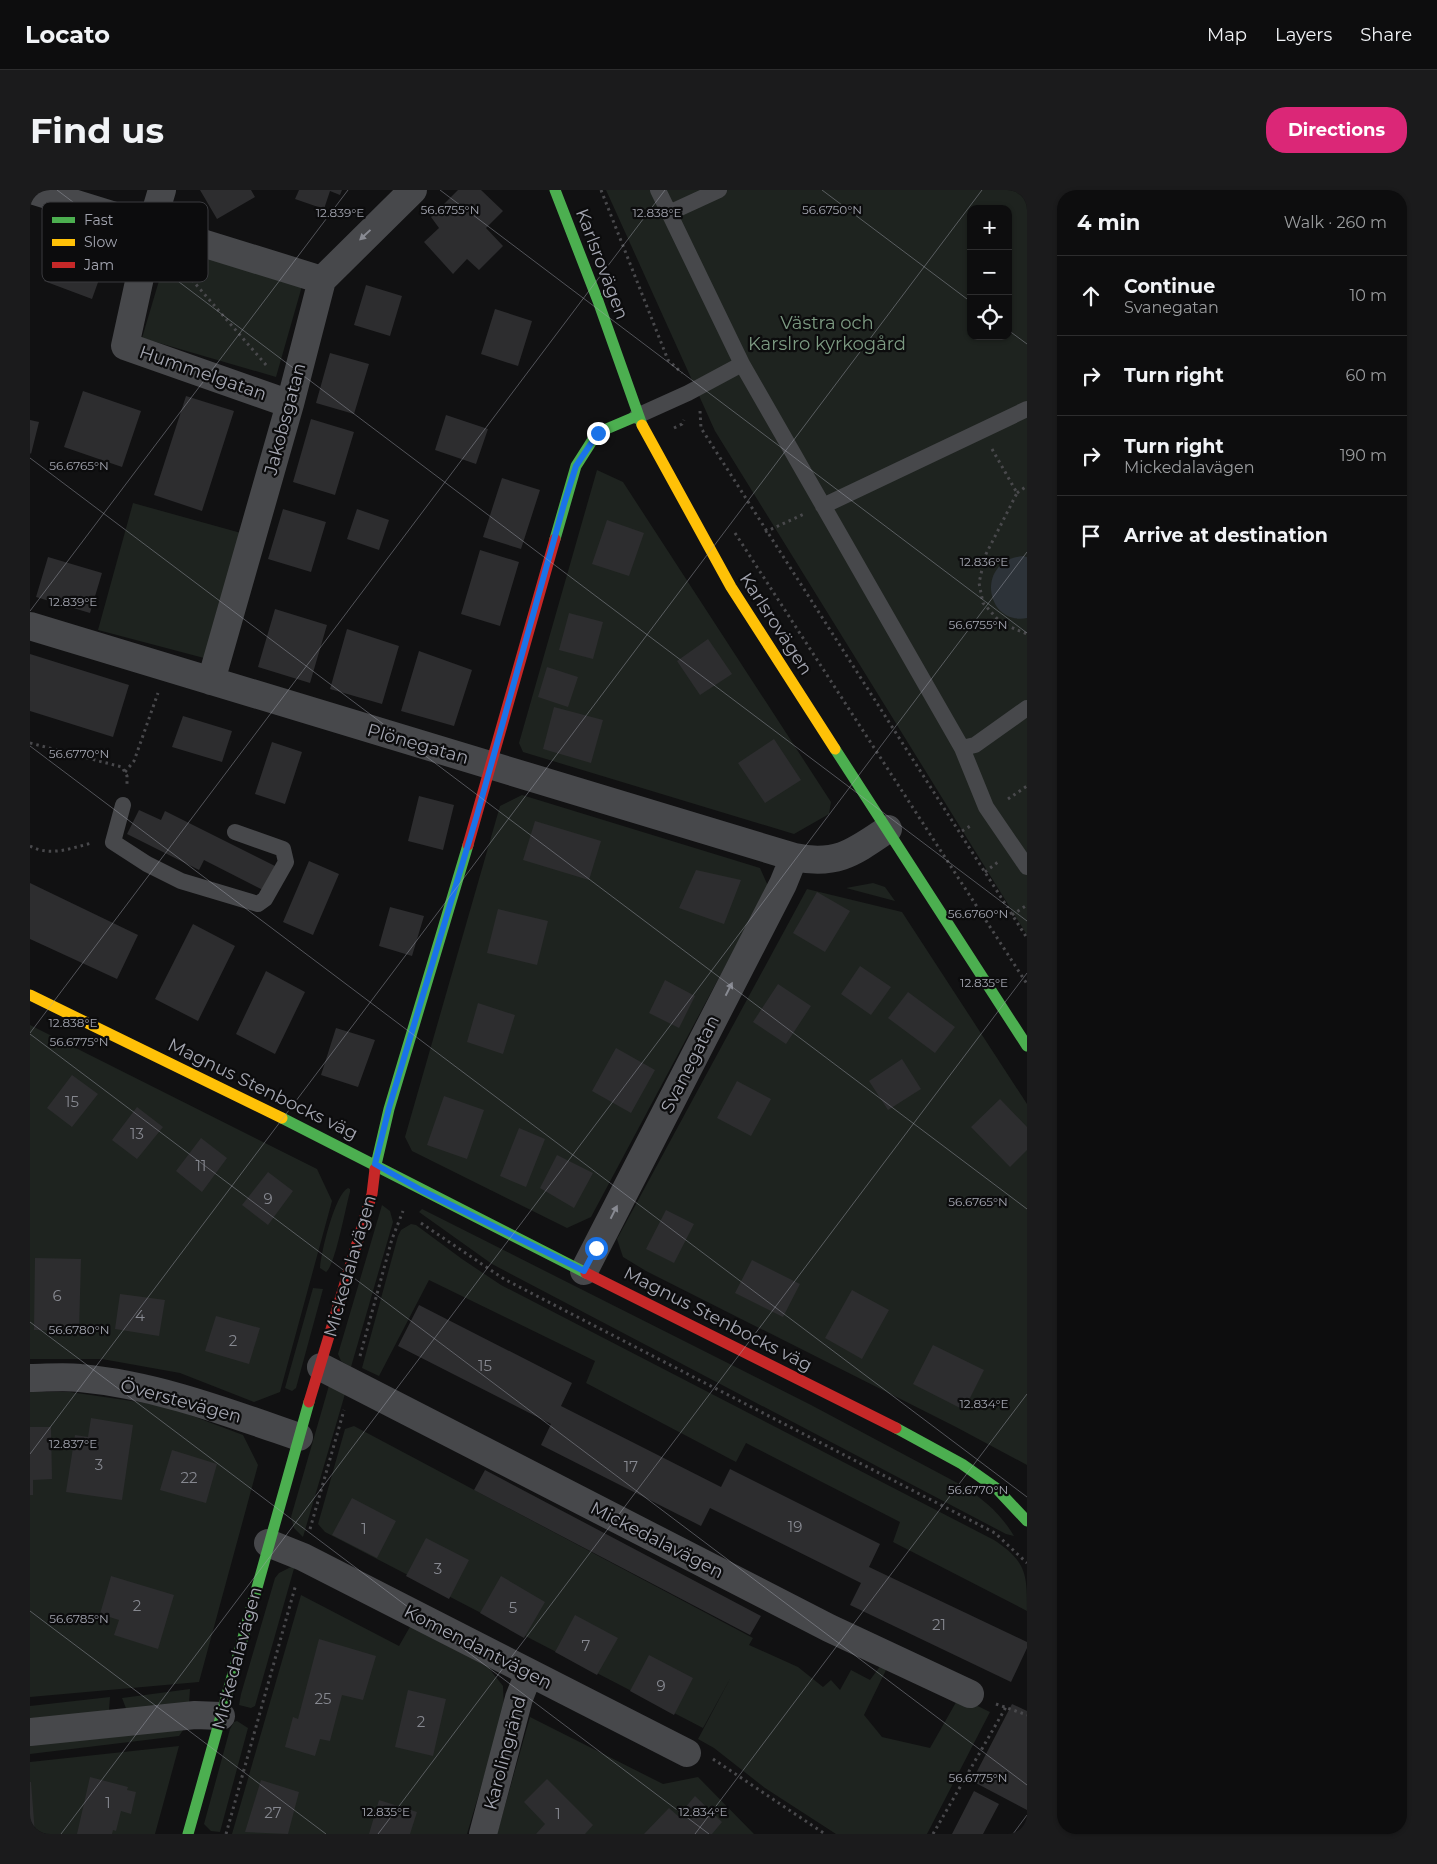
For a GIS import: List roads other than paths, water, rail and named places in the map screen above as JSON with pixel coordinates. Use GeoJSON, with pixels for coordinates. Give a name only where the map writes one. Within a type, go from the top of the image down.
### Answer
{"type":"FeatureCollection","features":[{"type":"Feature","properties":{"kind":"street"},"geometry":{"type":"LineString","coordinates":[[31,190],[70,202]]}},
{"type":"Feature","properties":{"kind":"street","name":"Hummelgatan"},"geometry":{"type":"LineString","coordinates":[[158,202],[162,190]]}},
{"type":"Feature","properties":{"kind":"street","name":"Jakobsgatan"},"geometry":{"type":"LineString","coordinates":[[211,681],[290,404],[322,280],[352,248],[413,190]]}},
{"type":"Feature","properties":{"kind":"street","name":"Karlsrovägen"},"geometry":{"type":"LineString","coordinates":[[555,190],[598,301],[637,416],[731,587],[1027,1046]]}},
{"type":"Feature","properties":{"kind":"street"},"geometry":{"type":"LineString","coordinates":[[208,245],[322,280]]}},
{"type":"Feature","properties":{"kind":"street","name":"Hummelgatan"},"geometry":{"type":"LineString","coordinates":[[139,282],[125,346],[290,404]]}},
{"type":"Feature","properties":{"kind":"street","name":"Mickedalavägen"},"geometry":{"type":"LineString","coordinates":[[188,1834],[268,1543],[372,1194],[375,1164],[389,1108],[491,765],[576,466],[598,433],[637,416]]}},
{"type":"Feature","properties":{"kind":"street","name":"Plönegatan"},"geometry":{"type":"LineString","coordinates":[[30,626],[794,857],[816,861],[843,856],[855,851],[888,829]]}},
{"type":"Feature","properties":{"kind":"street","name":"Svanegatan"},"geometry":{"type":"LineString","coordinates":[[584,1271],[778,893],[794,857]]}},
{"type":"Feature","properties":{"kind":"street","name":"Magnus Stenbocks väg"},"geometry":{"type":"LineString","coordinates":[[30,995],[375,1164],[421,1190],[870,1415],[962,1464],[996,1488],[1027,1521]]}},
{"type":"Feature","properties":{"kind":"street","name":"Mickedalavägen"},"geometry":{"type":"LineString","coordinates":[[320,1367],[828,1628],[970,1694]]}},
{"type":"Feature","properties":{"kind":"street","name":"Överstevägen"},"geometry":{"type":"LineString","coordinates":[[30,1378],[78,1378],[140,1386],[205,1404],[299,1437]]}},
{"type":"Feature","properties":{"kind":"street","name":"Komendantvägen"},"geometry":{"type":"LineString","coordinates":[[268,1543],[303,1557],[687,1753]]}},
{"type":"Feature","properties":{"kind":"street","name":"Karolingränd"},"geometry":{"type":"LineString","coordinates":[[483,1834],[519,1698],[529,1673]]}},
{"type":"Feature","properties":{"kind":"street"},"geometry":{"type":"LineString","coordinates":[[30,1732],[195,1715],[221,1716]]}},
{"type":"Feature","properties":{"kind":"lane"},"geometry":{"type":"LineString","coordinates":[[658,190],[742,364],[962,748],[986,807],[1027,867]]}},
{"type":"Feature","properties":{"kind":"lane"},"geometry":{"type":"LineString","coordinates":[[669,213],[719,190]]}},
{"type":"Feature","properties":{"kind":"lane"},"geometry":{"type":"LineString","coordinates":[[637,416],[661,406],[742,364]]}},
{"type":"Feature","properties":{"kind":"lane"},"geometry":{"type":"LineString","coordinates":[[823,506],[1027,409]]}},
{"type":"Feature","properties":{"kind":"lane"},"geometry":{"type":"LineString","coordinates":[[962,748],[975,745],[1027,708]]}},
{"type":"Feature","properties":{"kind":"lane"},"geometry":{"type":"LineString","coordinates":[[123,805],[113,842],[147,864],[181,880],[258,904],[265,899],[286,862],[283,850],[235,832]]}},
{"type":"Feature","properties":{"kind":"park label","name":"Västra och Karslro kyrkogård"},"geometry":{"type":"Point","coordinates":[827,333]}}]}
